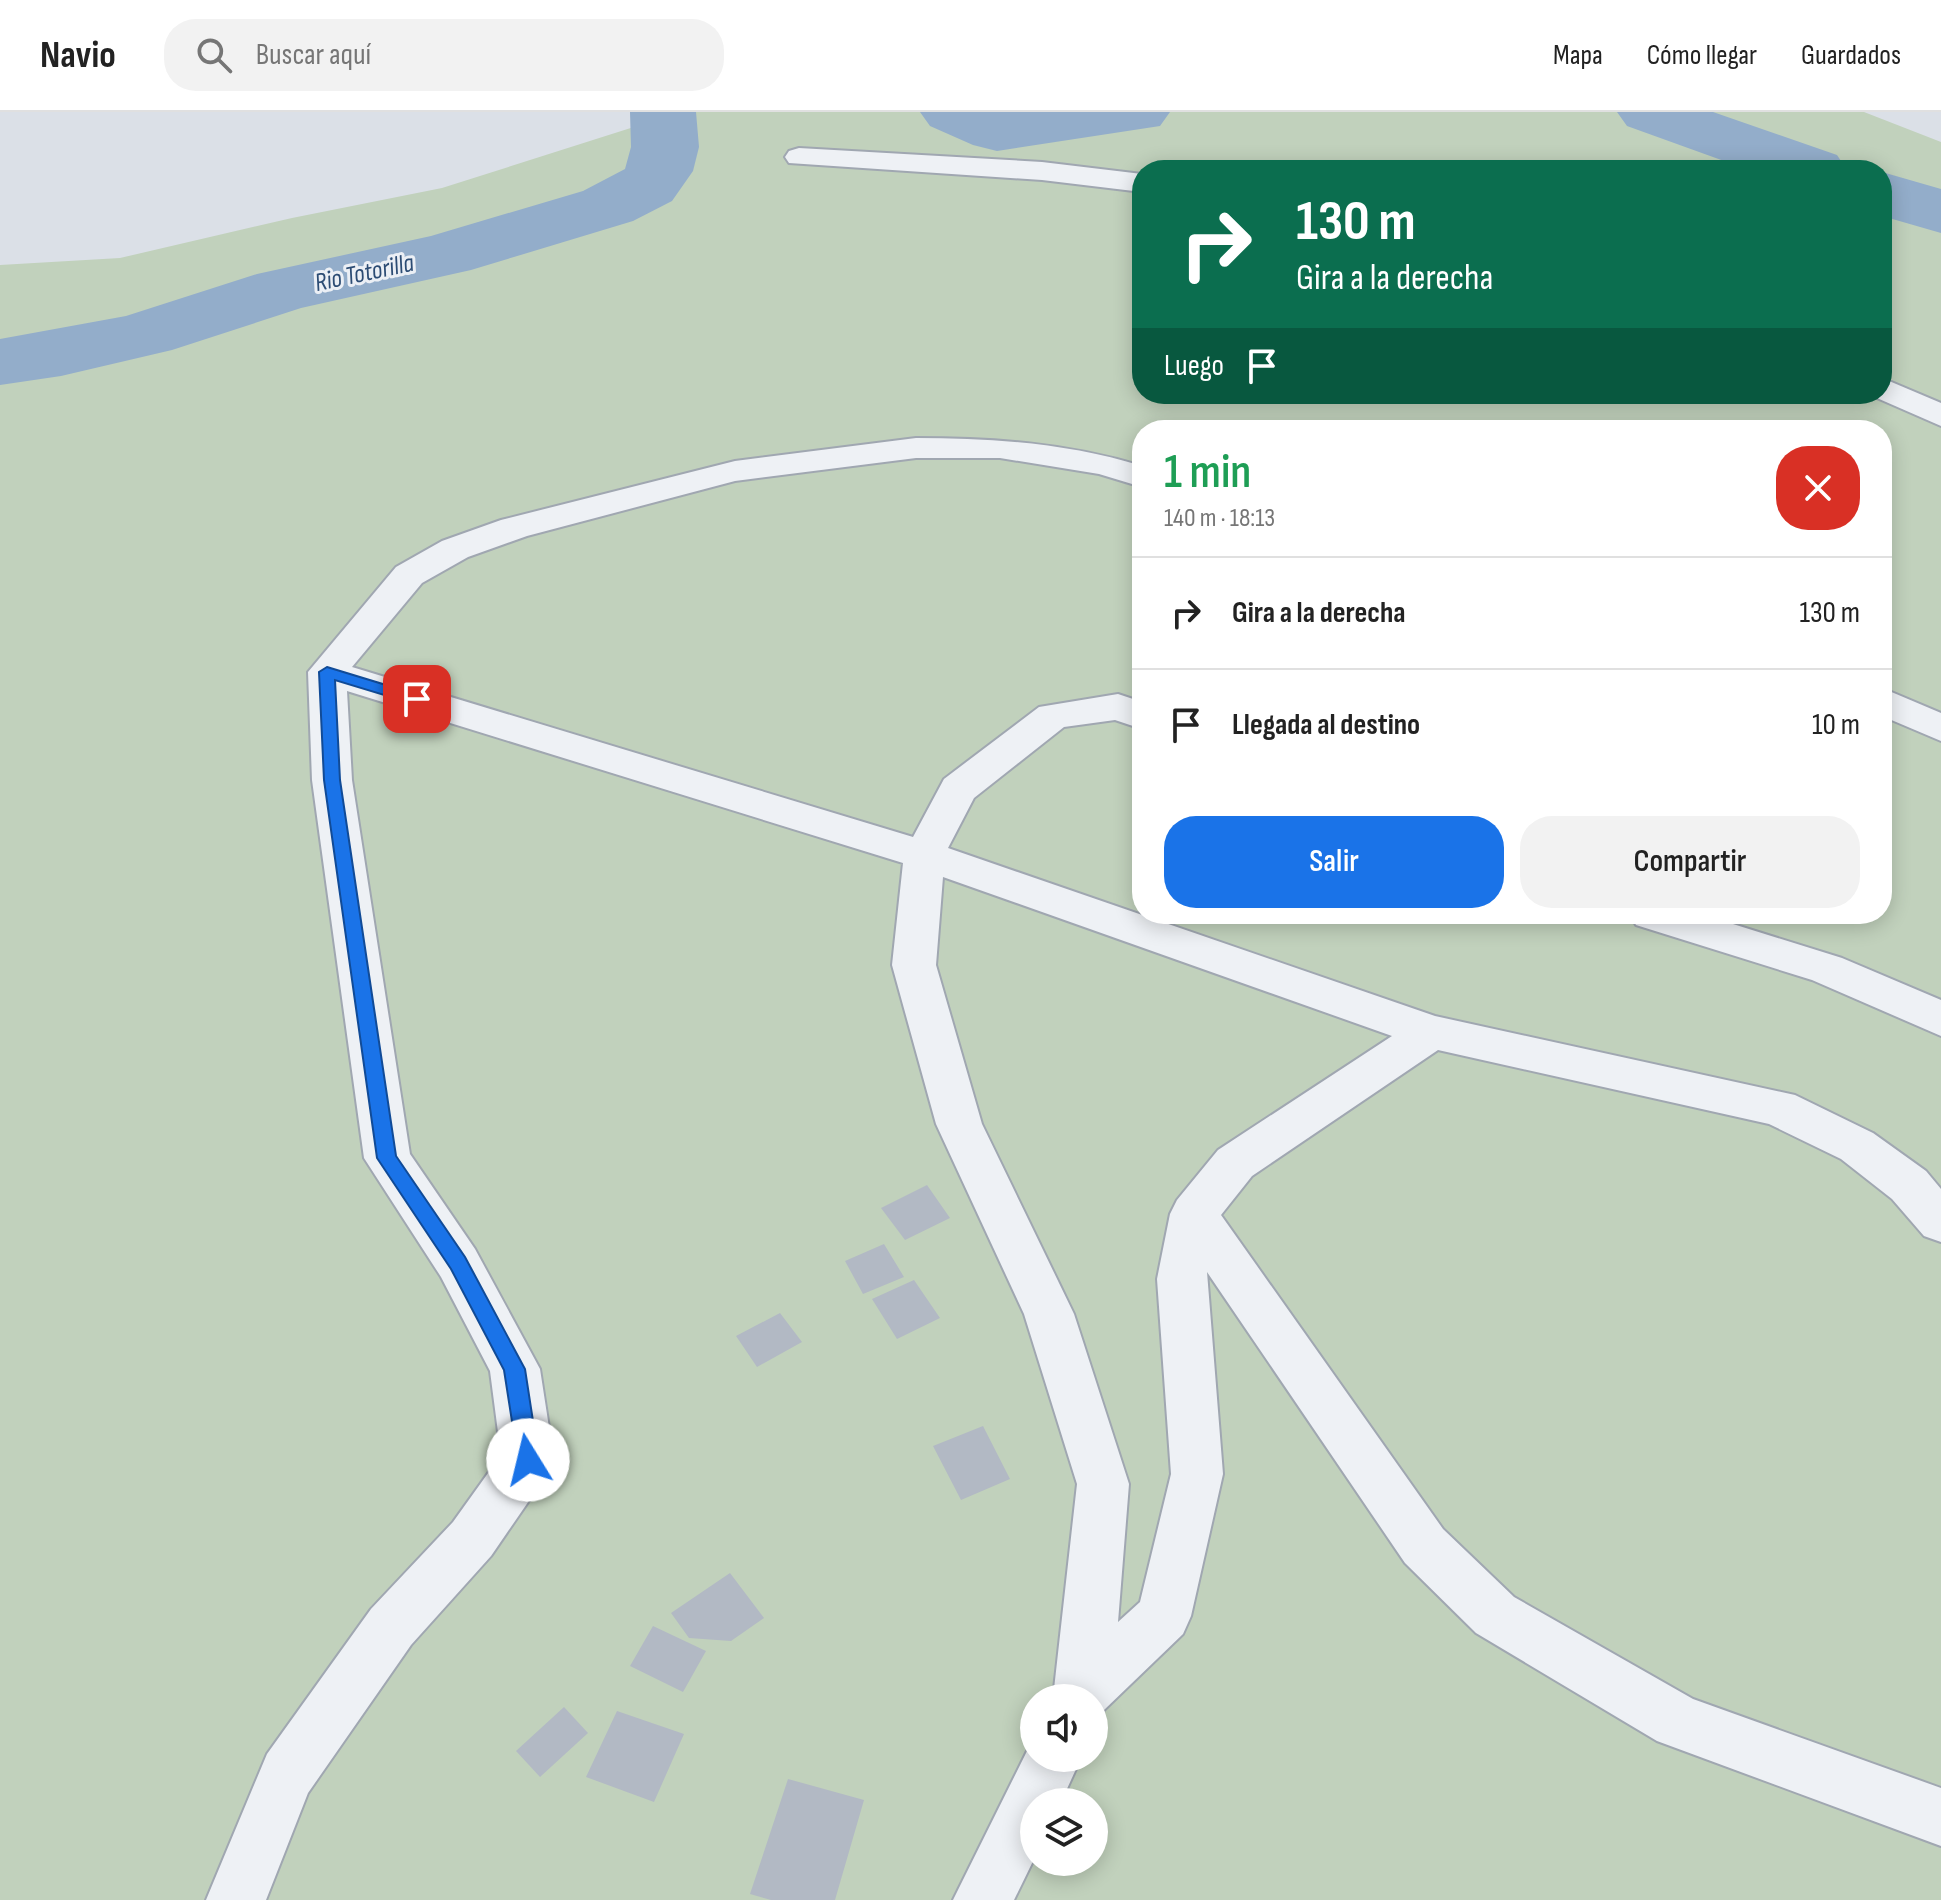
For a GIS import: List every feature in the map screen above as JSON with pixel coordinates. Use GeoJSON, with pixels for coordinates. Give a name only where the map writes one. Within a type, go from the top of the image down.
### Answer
{"type":"FeatureCollection","features":[{"type":"Feature","properties":{"kind":"street"},"geometry":{"type":"LineString","coordinates":[[799,157],[1042,171],[1132,182]]}},
{"type":"Feature","properties":{"kind":"street"},"geometry":{"type":"LineString","coordinates":[[1892,393],[1941,416]]}},
{"type":"Feature","properties":{"kind":"street"},"geometry":{"type":"LineString","coordinates":[[236,1900],[287,1774],[391,1627],[472,1539],[528,1460],[515,1369],[458,1263],[387,1158],[332,780],[327,672],[409,575],[455,549],[514,528],[647,492],[735,471],[916,448],[1000,448],[1104,465],[1132,474]]}},
{"type":"Feature","properties":{"kind":"street"},"geometry":{"type":"LineString","coordinates":[[327,672],[924,855],[1432,1032],[1779,1108],[1857,1146],[1909,1185],[1941,1222]]}},
{"type":"Feature","properties":{"kind":"street"},"geometry":{"type":"LineString","coordinates":[[1892,706],[1941,728]]}},
{"type":"Feature","properties":{"kind":"street"},"geometry":{"type":"LineString","coordinates":[[1084,1684],[1103,1484],[1049,1314],[959,1124],[914,965],[924,855],[958,789],[1053,716],[1118,707],[1132,712]]}},
{"type":"Feature","properties":{"kind":"street"},"geometry":{"type":"LineString","coordinates":[[1683,924],[1827,969],[1941,1019]]}},
{"type":"Feature","properties":{"kind":"street"},"geometry":{"type":"LineString","coordinates":[[1093,1684],[1164,1616],[1197,1474],[1181,1279],[1194,1214],[1235,1163],[1432,1032]]}},
{"type":"Feature","properties":{"kind":"street"},"geometry":{"type":"LineString","coordinates":[[1194,1214],[1424,1546],[1495,1615],[1677,1721],[1941,1817]]}},
{"type":"Feature","properties":{"kind":"street"},"geometry":{"type":"LineString","coordinates":[[983,1900],[1045,1772]]}},
{"type":"Feature","properties":{"kind":"green space"},"geometry":{"type":"Polygon","coordinates":[[[648,112],[1864,112],[1941,142],[1941,1900],[0,1900],[0,265],[120,258],[292,218],[442,188],[637,126],[648,112]]]}},
{"type":"Feature","properties":{"kind":"building"},"geometry":{"type":"Polygon","coordinates":[[[927,1185],[950,1218],[905,1240],[881,1208],[927,1185]]]}},
{"type":"Feature","properties":{"kind":"building"},"geometry":{"type":"Polygon","coordinates":[[[884,1244],[904,1277],[863,1294],[845,1261],[884,1244]]]}},
{"type":"Feature","properties":{"kind":"building"},"geometry":{"type":"Polygon","coordinates":[[[914,1280],[940,1318],[897,1339],[872,1299],[914,1280]]]}},
{"type":"Feature","properties":{"kind":"building"},"geometry":{"type":"Polygon","coordinates":[[[780,1313],[802,1342],[757,1367],[736,1336],[780,1313]]]}},
{"type":"Feature","properties":{"kind":"building"},"geometry":{"type":"Polygon","coordinates":[[[983,1426],[1010,1479],[961,1500],[933,1446],[983,1426]]]}},
{"type":"Feature","properties":{"kind":"building"},"geometry":{"type":"Polygon","coordinates":[[[730,1573],[764,1618],[731,1641],[689,1638],[671,1613],[730,1573]]]}},
{"type":"Feature","properties":{"kind":"building"},"geometry":{"type":"Polygon","coordinates":[[[653,1626],[706,1651],[683,1692],[630,1666],[653,1626]]]}},
{"type":"Feature","properties":{"kind":"building"},"geometry":{"type":"Polygon","coordinates":[[[564,1707],[588,1733],[540,1777],[516,1751],[564,1707]]]}},
{"type":"Feature","properties":{"kind":"building"},"geometry":{"type":"Polygon","coordinates":[[[617,1711],[684,1734],[654,1802],[586,1777],[617,1711]]]}},
{"type":"Feature","properties":{"kind":"building"},"geometry":{"type":"Polygon","coordinates":[[[788,1779],[864,1800],[835,1900],[771,1900],[750,1894],[788,1779]]]}},
{"type":"Feature","properties":{"kind":"waterway","name":"Rio Totorilla"},"geometry":{"type":"LineString","coordinates":[[0,362],[61,353],[145,334],[283,290],[446,255],[608,206],[648,186],[659,171],[665,147],[663,112]]}},
{"type":"Feature","properties":{"kind":"waterway","name":"Rio Totorilla"},"geometry":{"type":"LineString","coordinates":[[953,112],[997,131],[1137,112]]}},
{"type":"Feature","properties":{"kind":"waterway","name":"Rio Totorilla"},"geometry":{"type":"LineString","coordinates":[[1650,112],[1785,160]]}},
{"type":"Feature","properties":{"kind":"waterway","name":"Rio Totorilla"},"geometry":{"type":"LineString","coordinates":[[1892,196],[1941,212]]}},
{"type":"Feature","properties":{"kind":"route"},"geometry":{"type":"LineString","coordinates":[[417,699],[327,672],[332,780],[368,1037],[387,1158],[458,1263],[515,1369],[528,1460]]}}]}
